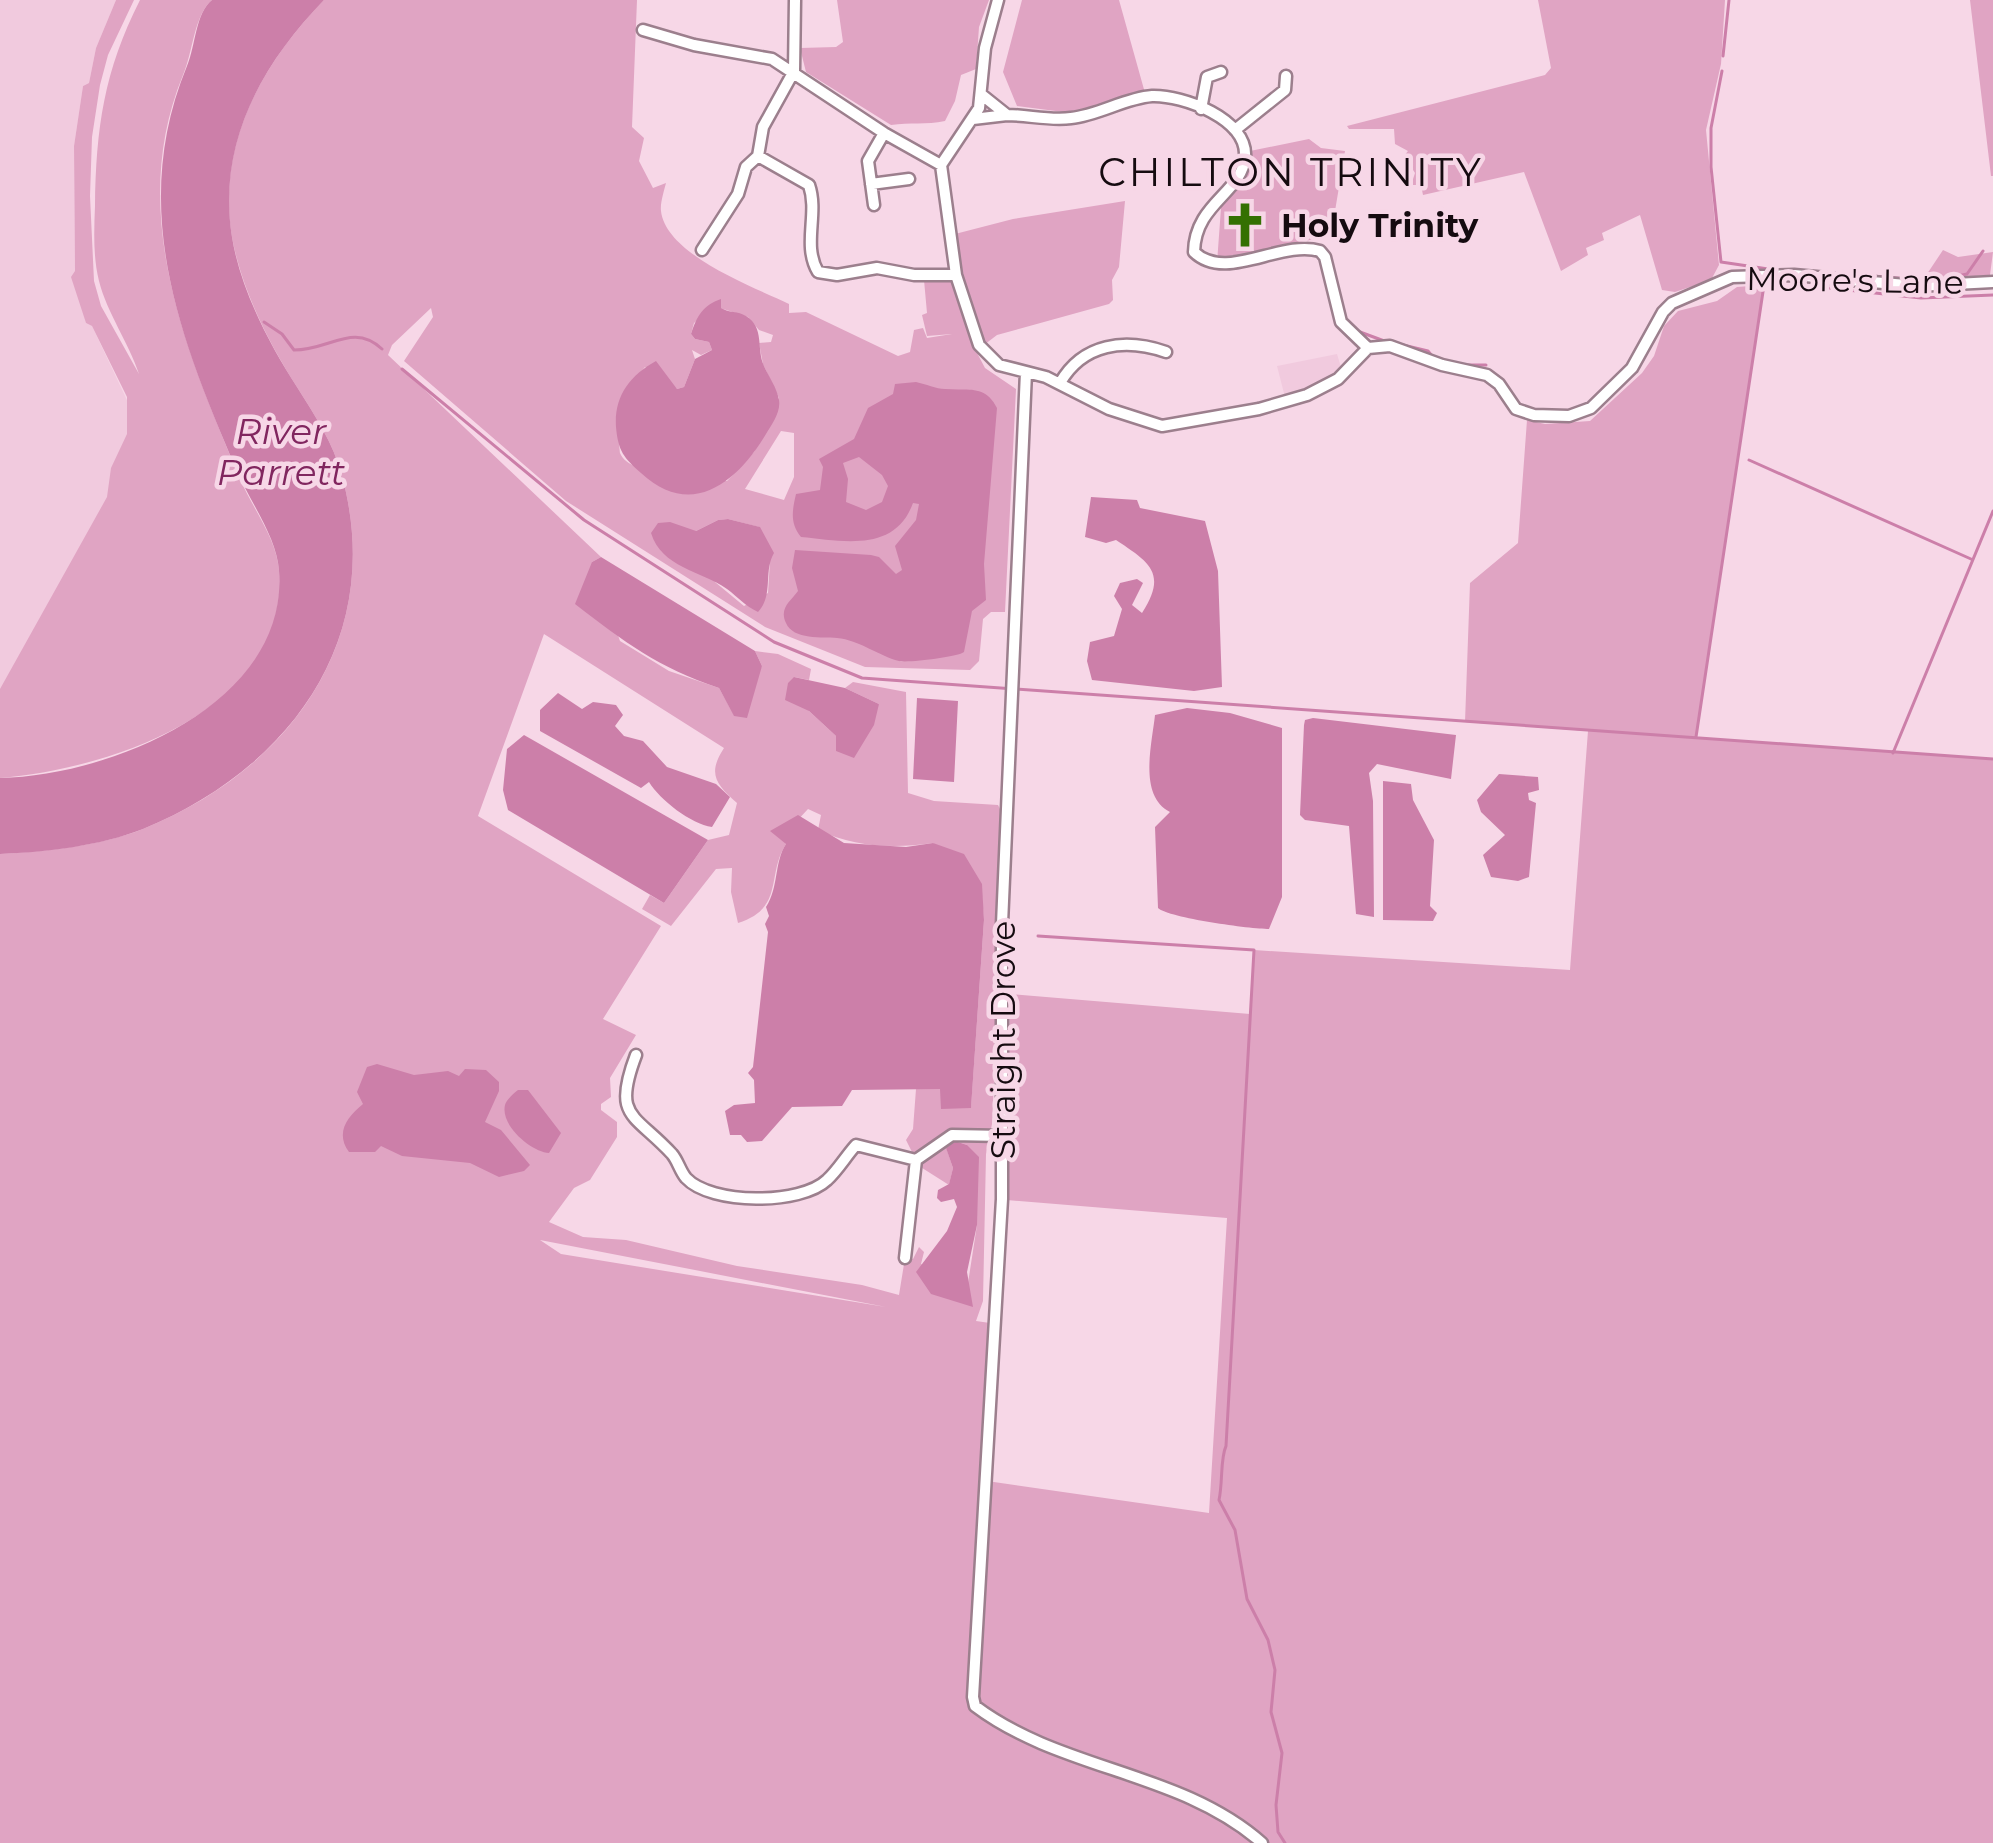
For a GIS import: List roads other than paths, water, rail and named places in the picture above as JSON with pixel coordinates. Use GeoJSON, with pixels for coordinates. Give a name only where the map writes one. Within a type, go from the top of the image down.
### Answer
{"type":"FeatureCollection","features":[{"type":"Feature","properties":{"kind":"street"},"geometry":{"type":"LineString","coordinates":[[692,233],[705,246],[738,194],[746,167],[758,156],[763,127],[794,70],[795,0]]}},
{"type":"Feature","properties":{"kind":"street"},"geometry":{"type":"LineString","coordinates":[[973,119],[1006,115],[1073,118],[1158,96],[1201,109],[1235,130],[1244,148],[1244,164],[1233,183],[1206,210],[1194,252],[1216,263],[1293,248],[1320,251],[1341,322],[1368,348],[1338,379],[1307,394],[1261,409],[1172,425],[1139,422],[1060,383],[999,365],[982,351],[956,275],[941,164],[973,119],[982,95],[985,48],[998,0]]}},
{"type":"Feature","properties":{"kind":"street"},"geometry":{"type":"LineString","coordinates":[[643,30],[694,46],[758,55],[794,70],[884,133],[941,164]]}},
{"type":"Feature","properties":{"kind":"street"},"geometry":{"type":"LineString","coordinates":[[1201,109],[1207,77],[1221,72]]}},
{"type":"Feature","properties":{"kind":"street"},"geometry":{"type":"LineString","coordinates":[[1235,130],[1286,90],[1286,76]]}},
{"type":"Feature","properties":{"kind":"street"},"geometry":{"type":"LineString","coordinates":[[982,95],[1006,115]]}},
{"type":"Feature","properties":{"kind":"street"},"geometry":{"type":"LineString","coordinates":[[874,205],[868,161],[884,133]]}},
{"type":"Feature","properties":{"kind":"street"},"geometry":{"type":"LineString","coordinates":[[758,156],[809,185],[814,210],[811,260],[818,272],[837,275],[877,268],[914,275],[956,275]]}},
{"type":"Feature","properties":{"kind":"street"},"geometry":{"type":"LineString","coordinates":[[871,184],[909,179]]}},
{"type":"Feature","properties":{"kind":"street","name":"Moore's Lane"},"geometry":{"type":"LineString","coordinates":[[1368,348],[1390,346],[1442,365],[1487,374],[1516,409],[1569,416],[1591,408],[1632,368],[1672,303],[1732,277],[1794,275],[1917,286],[1993,282]]}},
{"type":"Feature","properties":{"kind":"street"},"geometry":{"type":"LineString","coordinates":[[1060,383],[1090,352],[1121,344],[1166,352]]}},
{"type":"Feature","properties":{"kind":"street"},"geometry":{"type":"LineString","coordinates":[[1145,364],[1148,346]]}},
{"type":"Feature","properties":{"kind":"street","name":"Straight Drove"},"geometry":{"type":"LineString","coordinates":[[1026,372],[1002,924],[1004,1136],[975,1706],[1069,1756],[1171,1791],[1262,1843]]}},
{"type":"Feature","properties":{"kind":"street"},"geometry":{"type":"LineString","coordinates":[[636,1055],[624,1085],[630,1117],[675,1157],[687,1179],[749,1200],[812,1190],[826,1181],[856,1145],[916,1160],[952,1135],[1004,1136]]}},
{"type":"Feature","properties":{"kind":"street"},"geometry":{"type":"LineString","coordinates":[[905,1258],[916,1160]]}},
{"type":"Feature","properties":{"kind":"water","name":"River Parrett"},"geometry":{"type":"Polygon","coordinates":[[[212,0],[324,0],[281,51],[249,108],[231,170],[229,203],[236,256],[249,296],[323,430],[342,476],[352,535],[350,591],[337,643],[314,690],[283,733],[243,771],[196,803],[126,835],[73,847],[0,854],[0,778],[91,764],[184,724],[224,694],[255,659],[274,618],[277,558],[197,372],[168,272],[162,222],[162,171],[170,119],[199,21],[212,0]]]}},
{"type":"Feature","properties":{"kind":"water"},"geometry":{"type":"Polygon","coordinates":[[[721,299],[721,308],[746,316],[756,326],[779,409],[741,468],[711,490],[677,493],[659,487],[626,458],[617,435],[618,406],[631,381],[656,361],[677,389],[684,387],[695,359],[712,350],[709,342],[691,334],[696,322],[705,308],[721,299]]]}},
{"type":"Feature","properties":{"kind":"water"},"geometry":{"type":"Polygon","coordinates":[[[895,384],[975,390],[987,395],[997,408],[984,564],[986,600],[972,611],[964,652],[953,656],[899,661],[845,639],[802,635],[784,618],[786,606],[798,591],[792,568],[795,550],[871,555],[896,574],[902,570],[895,546],[916,520],[919,504],[913,503],[894,530],[866,540],[801,537],[793,517],[796,494],[820,490],[823,467],[819,459],[854,439],[868,408],[893,394],[895,384]],[[859,457],[843,463],[848,479],[846,502],[866,510],[882,502],[888,486],[859,457]]]}},
{"type":"Feature","properties":{"kind":"water"},"geometry":{"type":"Polygon","coordinates":[[[1091,497],[1137,500],[1140,508],[1205,521],[1218,571],[1222,687],[1194,691],[1092,680],[1087,661],[1090,642],[1114,636],[1122,609],[1114,596],[1120,583],[1137,579],[1143,583],[1132,605],[1142,613],[1154,578],[1146,562],[1116,540],[1106,543],[1085,537],[1091,497]]]}},
{"type":"Feature","properties":{"kind":"water"},"geometry":{"type":"Polygon","coordinates":[[[728,519],[760,527],[774,553],[766,598],[758,612],[727,589],[673,561],[651,533],[658,523],[696,531],[728,519]]]}},
{"type":"Feature","properties":{"kind":"water"},"geometry":{"type":"Polygon","coordinates":[[[601,557],[755,651],[762,666],[747,718],[734,716],[719,688],[643,653],[575,604],[592,562],[601,557]]]}},
{"type":"Feature","properties":{"kind":"water"},"geometry":{"type":"Polygon","coordinates":[[[794,677],[845,688],[879,704],[874,725],[854,758],[836,751],[836,736],[809,711],[785,700],[794,677]]]}},
{"type":"Feature","properties":{"kind":"water"},"geometry":{"type":"Polygon","coordinates":[[[558,693],[582,709],[593,702],[616,705],[623,715],[615,726],[624,736],[643,741],[667,767],[716,784],[730,797],[712,827],[677,810],[649,782],[641,788],[540,731],[540,710],[558,693]]]}},
{"type":"Feature","properties":{"kind":"water"},"geometry":{"type":"Polygon","coordinates":[[[917,698],[958,701],[954,782],[913,779],[917,698]]]}},
{"type":"Feature","properties":{"kind":"water"},"geometry":{"type":"Polygon","coordinates":[[[1187,708],[1230,713],[1282,728],[1282,897],[1269,929],[1193,919],[1158,908],[1155,827],[1170,812],[1160,804],[1150,782],[1155,715],[1187,708]]]}},
{"type":"Feature","properties":{"kind":"water"},"geometry":{"type":"Polygon","coordinates":[[[1313,718],[1456,735],[1451,779],[1377,764],[1369,773],[1374,917],[1356,914],[1349,826],[1305,820],[1300,815],[1304,725],[1313,718]]]}},
{"type":"Feature","properties":{"kind":"water"},"geometry":{"type":"Polygon","coordinates":[[[524,735],[708,840],[664,903],[508,810],[503,790],[507,749],[524,735]]]}},
{"type":"Feature","properties":{"kind":"water"},"geometry":{"type":"Polygon","coordinates":[[[1499,774],[1538,777],[1539,790],[1528,793],[1536,803],[1529,877],[1518,881],[1491,877],[1483,855],[1505,835],[1481,812],[1477,800],[1499,774]]]}},
{"type":"Feature","properties":{"kind":"water"},"geometry":{"type":"Polygon","coordinates":[[[1383,781],[1411,784],[1413,800],[1434,840],[1430,906],[1437,913],[1433,921],[1383,920],[1383,781]]]}},
{"type":"Feature","properties":{"kind":"water"},"geometry":{"type":"Polygon","coordinates":[[[798,815],[844,843],[906,847],[933,843],[964,854],[982,884],[984,920],[971,1108],[941,1109],[940,1089],[852,1090],[842,1106],[792,1107],[762,1141],[747,1142],[741,1135],[730,1135],[725,1111],[755,1103],[754,1080],[748,1073],[753,1067],[768,932],[766,907],[786,844],[770,831],[798,815]]]}},
{"type":"Feature","properties":{"kind":"water"},"geometry":{"type":"Polygon","coordinates":[[[377,1064],[414,1075],[448,1071],[459,1076],[465,1069],[486,1070],[499,1082],[499,1091],[485,1122],[501,1130],[530,1165],[499,1177],[470,1163],[402,1156],[381,1146],[375,1152],[349,1152],[343,1138],[345,1126],[363,1104],[357,1092],[367,1067],[377,1064]]]}},
{"type":"Feature","properties":{"kind":"water"},"geometry":{"type":"Polygon","coordinates":[[[518,1090],[528,1090],[561,1133],[549,1153],[526,1143],[507,1121],[505,1105],[518,1090]]]}},
{"type":"Feature","properties":{"kind":"water"},"geometry":{"type":"Polygon","coordinates":[[[955,1141],[979,1157],[977,1225],[967,1272],[973,1307],[931,1294],[916,1272],[947,1231],[957,1207],[954,1199],[941,1202],[937,1198],[938,1190],[949,1184],[953,1168],[946,1148],[955,1141]]]}},
{"type":"Feature","properties":{"kind":"waterway"},"geometry":{"type":"LineString","coordinates":[[1723,56],[1729,0]]}},
{"type":"Feature","properties":{"kind":"waterway"},"geometry":{"type":"LineString","coordinates":[[1722,71],[1711,128],[1721,262],[1775,270]]}},
{"type":"Feature","properties":{"kind":"waterway"},"geometry":{"type":"LineString","coordinates":[[1943,279],[1967,274],[1983,251]]}},
{"type":"Feature","properties":{"kind":"waterway"},"geometry":{"type":"LineString","coordinates":[[1824,272],[1922,280]]}},
{"type":"Feature","properties":{"kind":"waterway"},"geometry":{"type":"LineString","coordinates":[[1696,737],[1764,285],[1812,288]]}},
{"type":"Feature","properties":{"kind":"waterway"},"geometry":{"type":"LineString","coordinates":[[1829,288],[1921,298],[1993,295]]}},
{"type":"Feature","properties":{"kind":"waterway"},"geometry":{"type":"LineString","coordinates":[[264,322],[294,350],[351,337],[382,349]]}},
{"type":"Feature","properties":{"kind":"waterway"},"geometry":{"type":"LineString","coordinates":[[1360,332],[1387,342]]}},
{"type":"Feature","properties":{"kind":"waterway"},"geometry":{"type":"LineString","coordinates":[[1403,345],[1432,356]]}},
{"type":"Feature","properties":{"kind":"waterway"},"geometry":{"type":"LineString","coordinates":[[1463,365],[1486,365]]}},
{"type":"Feature","properties":{"kind":"waterway"},"geometry":{"type":"LineString","coordinates":[[402,369],[584,520],[774,642],[862,678],[1993,759]]}},
{"type":"Feature","properties":{"kind":"waterway"},"geometry":{"type":"LineString","coordinates":[[1749,460],[1971,559]]}},
{"type":"Feature","properties":{"kind":"waterway"},"geometry":{"type":"LineString","coordinates":[[1893,753],[1993,511]]}},
{"type":"Feature","properties":{"kind":"waterway"},"geometry":{"type":"LineString","coordinates":[[1038,936],[1254,950],[1219,1500],[1235,1530],[1247,1599],[1268,1640],[1275,1670],[1271,1712],[1282,1753],[1276,1805],[1278,1832],[1285,1843]]}},
{"type":"Feature","properties":{"kind":"place","name":"Holy Trinity"},"geometry":{"type":"Point","coordinates":[1245,225]}},
{"type":"Feature","properties":{"kind":"district","name":"CHILTON TRINITY"},"geometry":{"type":"Point","coordinates":[1291,172]}}]}
